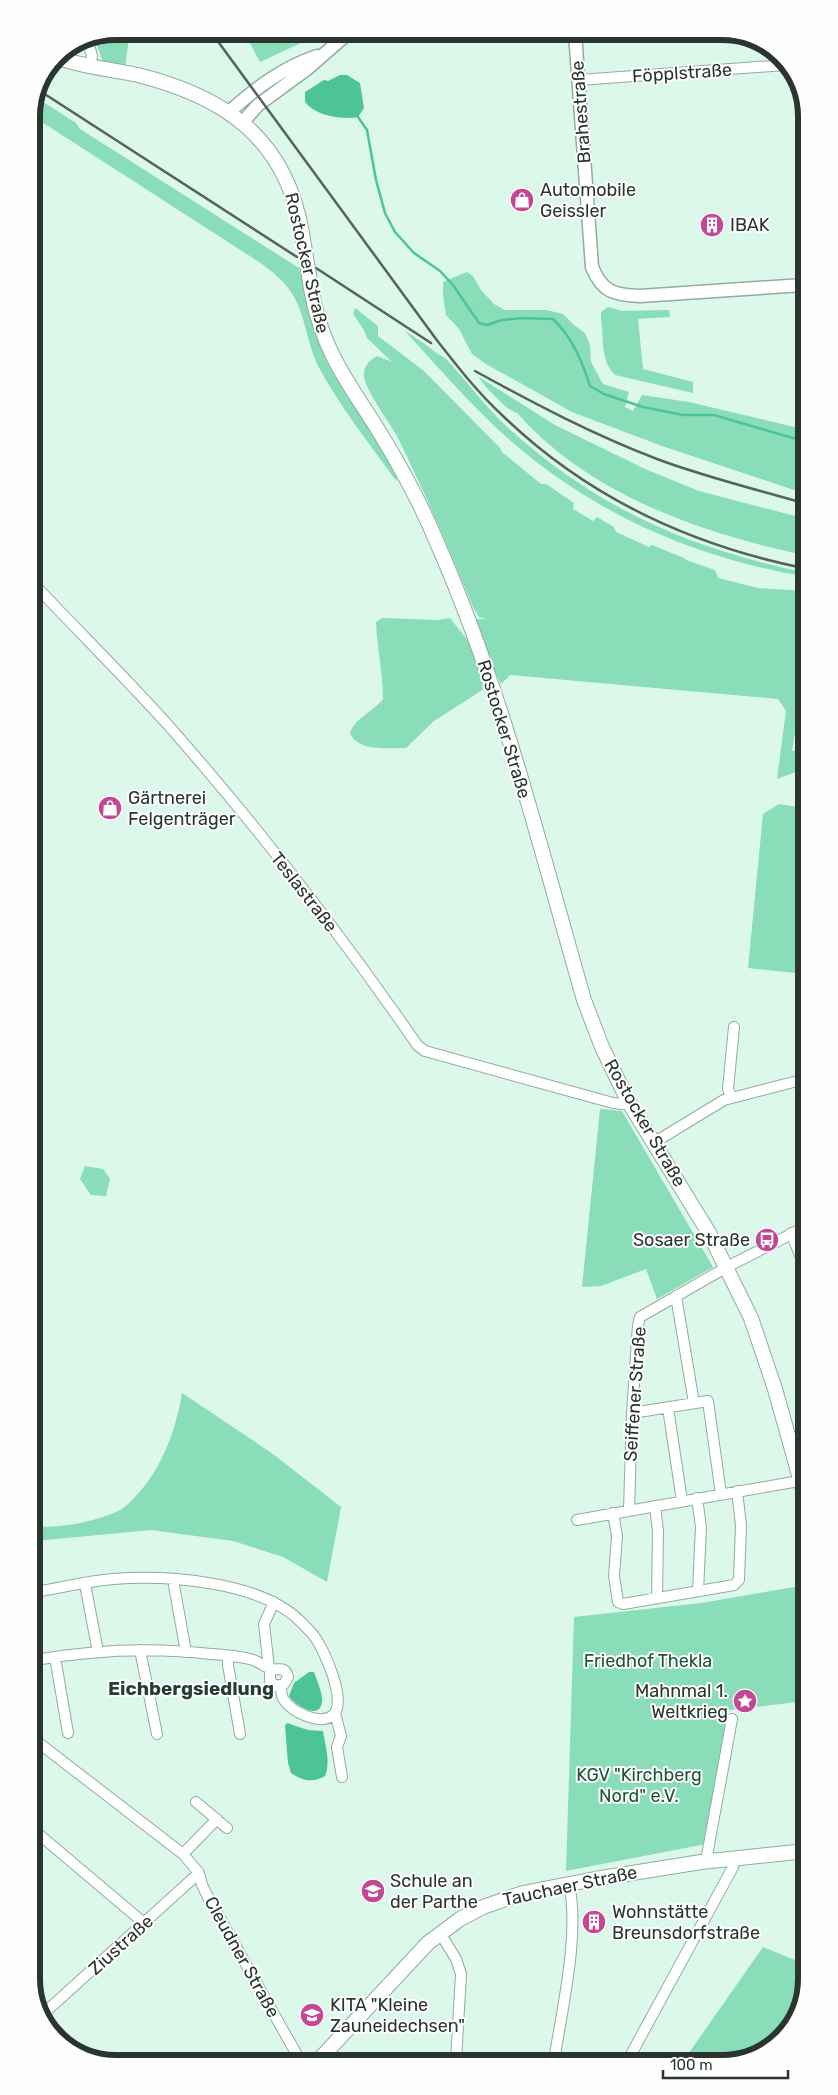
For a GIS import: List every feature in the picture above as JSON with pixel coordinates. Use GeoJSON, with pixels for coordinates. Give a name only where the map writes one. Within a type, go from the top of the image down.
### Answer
{"type":"FeatureCollection","features":[{"type":"Feature","properties":{"kind":"main road","name":"Rostocker Straße"},"geometry":{"type":"LineString","coordinates":[[66,60],[140,76],[185,89],[228,112],[242,123],[258,138],[282,170],[294,195],[312,294],[324,340],[333,360],[397,461],[433,533],[470,619],[499,705],[584,1000],[602,1047],[628,1101],[655,1142],[727,1267],[766,1357],[798,1477]]}},
{"type":"Feature","properties":{"kind":"main road","name":"Tauchaer Straße"},"geometry":{"type":"LineString","coordinates":[[324,2055],[440,1933],[460,1919],[506,1897],[569,1884],[706,1861],[798,1852]]}},
{"type":"Feature","properties":{"kind":"street"},"geometry":{"type":"LineString","coordinates":[[242,123],[258,105],[307,69],[340,40]]}},
{"type":"Feature","properties":{"kind":"street","name":"Brahestraße"},"geometry":{"type":"LineString","coordinates":[[576,40],[592,267],[598,281],[613,293],[640,296],[798,285]]}},
{"type":"Feature","properties":{"kind":"street"},"geometry":{"type":"LineString","coordinates":[[89,45],[92,56],[90,66]]}},
{"type":"Feature","properties":{"kind":"street"},"geometry":{"type":"LineString","coordinates":[[228,112],[266,81],[298,63],[322,54]]}},
{"type":"Feature","properties":{"kind":"street","name":"Föpplstraße"},"geometry":{"type":"LineString","coordinates":[[579,80],[779,65]]}},
{"type":"Feature","properties":{"kind":"street","name":"Teslastraße"},"geometry":{"type":"LineString","coordinates":[[40,591],[193,754],[293,876],[376,984],[418,1046],[425,1051],[613,1103],[619,1104],[628,1101]]}},
{"type":"Feature","properties":{"kind":"street"},"geometry":{"type":"LineString","coordinates":[[731,1097],[728,1088],[734,1027]]}},
{"type":"Feature","properties":{"kind":"street"},"geometry":{"type":"LineString","coordinates":[[655,1142],[731,1097],[798,1081]]}},
{"type":"Feature","properties":{"kind":"street"},"geometry":{"type":"LineString","coordinates":[[727,1267],[798,1230]]}},
{"type":"Feature","properties":{"kind":"street"},"geometry":{"type":"LineString","coordinates":[[791,1233],[798,1250]]}},
{"type":"Feature","properties":{"kind":"street","name":"Seiffener Straße"},"geometry":{"type":"LineString","coordinates":[[628,1510],[632,1413],[640,1318],[727,1267]]}},
{"type":"Feature","properties":{"kind":"street"},"geometry":{"type":"LineString","coordinates":[[676,1296],[694,1403]]}},
{"type":"Feature","properties":{"kind":"street"},"geometry":{"type":"LineString","coordinates":[[632,1413],[708,1401],[721,1494]]}},
{"type":"Feature","properties":{"kind":"street"},"geometry":{"type":"LineString","coordinates":[[668,1408],[682,1501]]}},
{"type":"Feature","properties":{"kind":"street"},"geometry":{"type":"LineString","coordinates":[[577,1520],[798,1481]]}},
{"type":"Feature","properties":{"kind":"street"},"geometry":{"type":"LineString","coordinates":[[613,1513],[617,1540],[614,1576],[616,1600],[623,1604],[734,1585],[739,1580],[741,1525],[737,1491]]}},
{"type":"Feature","properties":{"kind":"street"},"geometry":{"type":"LineString","coordinates":[[697,1498],[701,1527],[698,1591]]}},
{"type":"Feature","properties":{"kind":"street"},"geometry":{"type":"LineString","coordinates":[[655,1506],[658,1531],[657,1598]]}},
{"type":"Feature","properties":{"kind":"street"},"geometry":{"type":"LineString","coordinates":[[40,1591],[113,1579],[174,1580],[228,1587],[253,1593],[274,1602],[299,1620],[314,1637],[330,1669],[339,1704],[331,1717],[325,1718],[303,1714],[284,1701],[280,1686]]}},
{"type":"Feature","properties":{"kind":"street"},"geometry":{"type":"LineString","coordinates":[[174,1580],[186,1652]]}},
{"type":"Feature","properties":{"kind":"street"},"geometry":{"type":"LineString","coordinates":[[85,1584],[98,1652]]}},
{"type":"Feature","properties":{"kind":"street"},"geometry":{"type":"LineString","coordinates":[[40,1659],[98,1652],[140,1650],[228,1656],[253,1660],[271,1669],[280,1668],[287,1673],[287,1681],[280,1686],[272,1684],[270,1681],[271,1669],[264,1624],[274,1602]]}},
{"type":"Feature","properties":{"kind":"street"},"geometry":{"type":"LineString","coordinates":[[140,1650],[156,1734]]}},
{"type":"Feature","properties":{"kind":"street"},"geometry":{"type":"LineString","coordinates":[[228,1656],[240,1734]]}},
{"type":"Feature","properties":{"kind":"street"},"geometry":{"type":"LineString","coordinates":[[55,1657],[68,1733]]}},
{"type":"Feature","properties":{"kind":"street"},"geometry":{"type":"LineString","coordinates":[[335,1713],[340,1736],[336,1748],[342,1776]]}},
{"type":"Feature","properties":{"kind":"street"},"geometry":{"type":"LineString","coordinates":[[706,1861],[732,1719]]}},
{"type":"Feature","properties":{"kind":"street","name":"Cleudner Straße"},"geometry":{"type":"LineString","coordinates":[[40,1744],[183,1854],[199,1873],[208,1897],[297,2055]]}},
{"type":"Feature","properties":{"kind":"street"},"geometry":{"type":"LineString","coordinates":[[196,1802],[227,1828]]}},
{"type":"Feature","properties":{"kind":"street"},"geometry":{"type":"LineString","coordinates":[[183,1854],[217,1819]]}},
{"type":"Feature","properties":{"kind":"street"},"geometry":{"type":"LineString","coordinates":[[40,1835],[144,1923]]}},
{"type":"Feature","properties":{"kind":"street"},"geometry":{"type":"LineString","coordinates":[[631,2055],[733,1868],[734,1858]]}},
{"type":"Feature","properties":{"kind":"street","name":"Ziustraße"},"geometry":{"type":"LineString","coordinates":[[47,2011],[199,1873]]}},
{"type":"Feature","properties":{"kind":"street"},"geometry":{"type":"LineString","coordinates":[[555,2055],[571,1950],[573,1904],[569,1884]]}},
{"type":"Feature","properties":{"kind":"street"},"geometry":{"type":"LineString","coordinates":[[440,1933],[456,1959],[461,1974],[456,2055]]}},
{"type":"Feature","properties":{"kind":"green space"},"geometry":{"type":"Polygon","coordinates":[[[129,40],[125,68],[103,62],[96,43],[129,40]]]}},
{"type":"Feature","properties":{"kind":"green space"},"geometry":{"type":"Polygon","coordinates":[[[248,40],[307,40],[260,62],[248,40]]]}},
{"type":"Feature","properties":{"kind":"green space"},"geometry":{"type":"Polygon","coordinates":[[[42,101],[76,123],[80,129],[299,268],[312,317],[398,474],[396,481],[345,411],[318,366],[298,305],[291,292],[283,282],[259,262],[40,121],[42,101]]]}},
{"type":"Feature","properties":{"kind":"green space"},"geometry":{"type":"Polygon","coordinates":[[[467,272],[473,276],[481,290],[494,304],[505,310],[547,310],[563,314],[585,333],[590,345],[591,362],[603,384],[629,392],[625,407],[633,411],[642,395],[689,402],[798,428],[798,491],[662,446],[572,412],[486,364],[472,354],[459,329],[446,315],[443,282],[467,272]]]}},
{"type":"Feature","properties":{"kind":"green space"},"geometry":{"type":"Polygon","coordinates":[[[608,307],[622,311],[669,310],[670,317],[638,319],[643,369],[693,382],[693,393],[615,375],[607,363],[604,349],[601,312],[608,307]]]}},
{"type":"Feature","properties":{"kind":"green space"},"geometry":{"type":"Polygon","coordinates":[[[355,308],[378,326],[378,336],[424,371],[502,452],[541,484],[546,484],[574,503],[573,509],[593,521],[597,517],[614,527],[616,532],[649,547],[652,545],[715,570],[718,578],[758,588],[798,591],[798,719],[792,751],[798,750],[798,771],[777,779],[786,711],[778,699],[510,675],[501,684],[470,619],[486,619],[479,617],[473,607],[438,523],[409,461],[366,384],[364,370],[371,360],[377,356],[392,362],[367,338],[353,314],[355,308]]]}},
{"type":"Feature","properties":{"kind":"green space"},"geometry":{"type":"Polygon","coordinates":[[[404,330],[446,359],[497,417],[539,454],[573,479],[608,501],[644,520],[681,536],[719,550],[798,571],[798,575],[724,558],[685,545],[612,511],[577,491],[544,468],[512,442],[456,388],[404,330]]]}},
{"type":"Feature","properties":{"kind":"green space"},"geometry":{"type":"Polygon","coordinates":[[[479,377],[555,425],[645,469],[699,491],[798,517],[798,554],[726,535],[687,522],[613,489],[579,468],[547,443],[518,414],[497,399],[479,377]]]}},
{"type":"Feature","properties":{"kind":"green space"},"geometry":{"type":"Polygon","coordinates":[[[382,618],[437,620],[450,618],[476,651],[487,687],[434,721],[406,748],[374,748],[366,746],[354,739],[350,733],[356,723],[383,699],[376,622],[382,618]]]}},
{"type":"Feature","properties":{"kind":"green space"},"geometry":{"type":"Polygon","coordinates":[[[779,804],[798,807],[798,949],[796,973],[748,968],[763,814],[779,804]]]}},
{"type":"Feature","properties":{"kind":"green space"},"geometry":{"type":"Polygon","coordinates":[[[600,1109],[622,1111],[713,1267],[657,1299],[646,1269],[601,1286],[582,1287],[600,1109]]]}},
{"type":"Feature","properties":{"kind":"green space"},"geometry":{"type":"Polygon","coordinates":[[[85,1166],[103,1169],[110,1179],[106,1196],[91,1195],[80,1179],[85,1166]]]}},
{"type":"Feature","properties":{"kind":"green space"},"geometry":{"type":"Polygon","coordinates":[[[182,1393],[273,1454],[341,1507],[327,1582],[283,1557],[233,1541],[151,1530],[40,1541],[40,1527],[69,1525],[100,1518],[116,1512],[127,1505],[138,1494],[157,1468],[170,1439],[182,1393]]]}},
{"type":"Feature","properties":{"kind":"green space"},"geometry":{"type":"Polygon","coordinates":[[[798,1586],[798,1702],[729,1710],[706,1844],[566,1871],[574,1617],[701,1603],[798,1586]]]}},
{"type":"Feature","properties":{"kind":"green space"},"geometry":{"type":"Polygon","coordinates":[[[763,1947],[798,1961],[797,1989],[790,2013],[779,2029],[768,2039],[756,2047],[737,2054],[687,2055],[763,1947]]]}},
{"type":"Feature","properties":{"kind":"shaded area"},"geometry":{"type":"Polygon","coordinates":[[[340,75],[347,75],[360,83],[364,108],[358,117],[345,118],[322,114],[305,102],[305,92],[324,80],[328,81],[340,75]]]}},
{"type":"Feature","properties":{"kind":"shaded area"},"geometry":{"type":"Polygon","coordinates":[[[309,1672],[314,1672],[322,1698],[321,1706],[318,1710],[314,1711],[300,1706],[289,1696],[294,1683],[309,1672]]]}},
{"type":"Feature","properties":{"kind":"shaded area"},"geometry":{"type":"Polygon","coordinates":[[[287,1723],[308,1730],[323,1731],[328,1759],[325,1776],[316,1780],[308,1780],[299,1778],[291,1773],[288,1763],[285,1726],[287,1723]]]}},
{"type":"Feature","properties":{"kind":"waterway"},"geometry":{"type":"LineString","coordinates":[[358,117],[367,130],[376,180],[385,213],[395,232],[414,253],[440,271],[453,285],[479,323],[487,325],[502,320],[522,318],[553,319],[566,334],[576,350],[590,386],[604,394],[643,407],[683,415],[714,415],[798,440]]}},
{"type":"Feature","properties":{"kind":"railway"},"geometry":{"type":"LineString","coordinates":[[217,40],[436,339],[476,389],[503,416],[535,445],[570,471],[605,494],[642,514],[721,546],[798,567]]}},
{"type":"Feature","properties":{"kind":"railway"},"geometry":{"type":"LineString","coordinates":[[44,94],[297,257]]}},
{"type":"Feature","properties":{"kind":"railway"},"geometry":{"type":"LineString","coordinates":[[316,268],[431,343]]}},
{"type":"Feature","properties":{"kind":"railway"},"geometry":{"type":"LineString","coordinates":[[475,371],[565,418],[634,450],[693,472],[798,502]]}},
{"type":"Feature","properties":{"kind":"place","name":"Automobile Geissler"},"geometry":{"type":"Point","coordinates":[522,200]}},
{"type":"Feature","properties":{"kind":"place","name":"IBAK"},"geometry":{"type":"Point","coordinates":[712,225]}},
{"type":"Feature","properties":{"kind":"place","name":"Gärtnerei Felgenträger"},"geometry":{"type":"Point","coordinates":[110,808]}},
{"type":"Feature","properties":{"kind":"place","name":"Sosaer Straße"},"geometry":{"type":"Point","coordinates":[767,1240]}},
{"type":"Feature","properties":{"kind":"place","name":"Mahnmal 1. Weltkrieg"},"geometry":{"type":"Point","coordinates":[745,1701]}},
{"type":"Feature","properties":{"kind":"place","name":"Schule an der Parthe"},"geometry":{"type":"Point","coordinates":[373,1891]}},
{"type":"Feature","properties":{"kind":"place","name":"Wohnstätte Breunsdorfstraße"},"geometry":{"type":"Point","coordinates":[594,1922]}},
{"type":"Feature","properties":{"kind":"place","name":"KITA \"Kleine Zauneidechsen\""},"geometry":{"type":"Point","coordinates":[312,2015]}},
{"type":"Feature","properties":{"kind":"district","name":"Eichbergsiedlung"},"geometry":{"type":"Point","coordinates":[191,1688]}},
{"type":"Feature","properties":{"kind":"park label","name":"Friedhof Thekla"},"geometry":{"type":"Point","coordinates":[648,1661]}},
{"type":"Feature","properties":{"kind":"park label","name":"KGV \"Kirchberg Nord\" e.V."},"geometry":{"type":"Point","coordinates":[639,1785]}}]}
